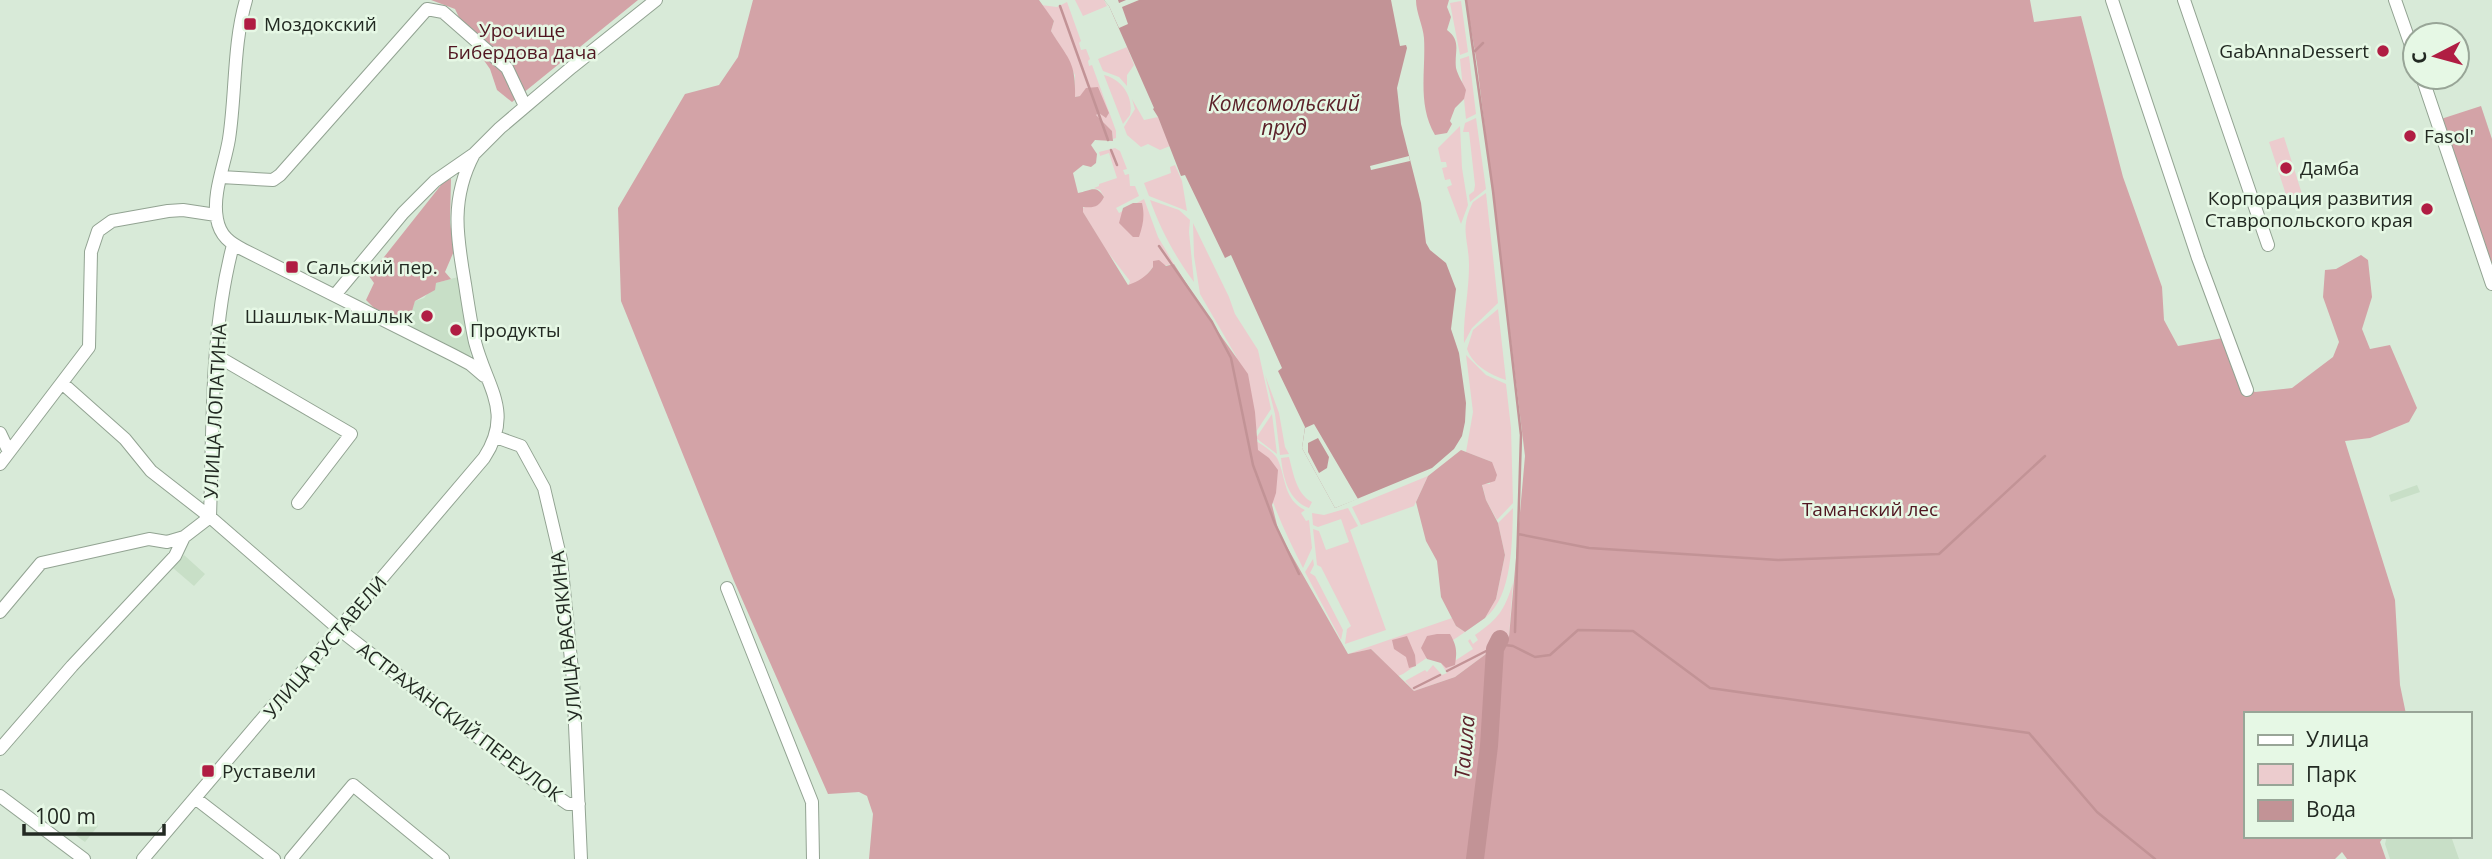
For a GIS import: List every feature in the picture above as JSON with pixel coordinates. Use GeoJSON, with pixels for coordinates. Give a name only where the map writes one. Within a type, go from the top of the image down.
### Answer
{"type":"FeatureCollection","features":[{"type":"Feature","properties":{"kind":"street"},"geometry":{"type":"LineString","coordinates":[[246,0],[216,215],[221,233],[233,244],[470,364],[489,382]]}},
{"type":"Feature","properties":{"kind":"street"},"geometry":{"type":"LineString","coordinates":[[335,295],[403,214],[435,181],[474,154],[525,106],[656,0]]}},
{"type":"Feature","properties":{"kind":"street"},"geometry":{"type":"LineString","coordinates":[[2112,0],[2198,258],[2247,390]]}},
{"type":"Feature","properties":{"kind":"street"},"geometry":{"type":"LineString","coordinates":[[2185,0],[2267,245]]}},
{"type":"Feature","properties":{"kind":"street"},"geometry":{"type":"LineString","coordinates":[[2395,0],[2402,21]]}},
{"type":"Feature","properties":{"kind":"street"},"geometry":{"type":"LineString","coordinates":[[221,177],[273,180],[280,175],[427,9],[443,12],[507,68],[525,106]]}},
{"type":"Feature","properties":{"kind":"street"},"geometry":{"type":"LineString","coordinates":[[2427,91],[2492,284]]}},
{"type":"Feature","properties":{"kind":"street"},"geometry":{"type":"LineString","coordinates":[[474,154],[459,190],[457,223],[475,341],[497,407],[497,433]]}},
{"type":"Feature","properties":{"kind":"street"},"geometry":{"type":"LineString","coordinates":[[0,464],[89,347],[91,252],[98,231],[112,221],[168,211],[183,210],[216,215]]}},
{"type":"Feature","properties":{"kind":"street","name":"УЛИЦА ЛОПАТИНА"},"geometry":{"type":"LineString","coordinates":[[0,749],[72,666],[175,556],[184,537],[210,517],[217,356],[225,284],[233,244]]}},
{"type":"Feature","properties":{"kind":"street"},"geometry":{"type":"LineString","coordinates":[[217,356],[351,434],[298,503]]}},
{"type":"Feature","properties":{"kind":"street","name":"АСТРАХАНСКИЙ ПЕРЕУЛОК"},"geometry":{"type":"LineString","coordinates":[[62,383],[124,439],[151,471],[210,517],[340,630],[537,783],[568,804],[579,804]]}},
{"type":"Feature","properties":{"kind":"street"},"geometry":{"type":"LineString","coordinates":[[0,433],[9,452]]}},
{"type":"Feature","properties":{"kind":"street","name":"УЛИЦА РУСТАВЕЛИ"},"geometry":{"type":"LineString","coordinates":[[143,859],[482,461],[497,433]]}},
{"type":"Feature","properties":{"kind":"street","name":"УЛИЦА ВАСЯКИНА"},"geometry":{"type":"LineString","coordinates":[[497,433],[521,446],[544,488],[561,560],[573,680],[581,859]]}},
{"type":"Feature","properties":{"kind":"street"},"geometry":{"type":"LineString","coordinates":[[0,612],[41,563],[149,539],[167,542],[184,537]]}},
{"type":"Feature","properties":{"kind":"street"},"geometry":{"type":"LineString","coordinates":[[727,588],[812,802],[813,859]]}},
{"type":"Feature","properties":{"kind":"street"},"geometry":{"type":"LineString","coordinates":[[291,859],[353,785],[443,859]]}},
{"type":"Feature","properties":{"kind":"street"},"geometry":{"type":"LineString","coordinates":[[0,796],[84,859]]}},
{"type":"Feature","properties":{"kind":"street"},"geometry":{"type":"LineString","coordinates":[[195,798],[275,859]]}},
{"type":"Feature","properties":{"kind":"shaded area"},"geometry":{"type":"Polygon","coordinates":[[[458,277],[471,358],[406,326],[415,301],[424,298],[436,283],[458,277]]]}},
{"type":"Feature","properties":{"kind":"shaded area"},"geometry":{"type":"Polygon","coordinates":[[[2417,485],[2420,492],[2391,502],[2389,495],[2417,485]]]}},
{"type":"Feature","properties":{"kind":"shaded area"},"geometry":{"type":"Polygon","coordinates":[[[184,555],[205,574],[194,586],[173,568],[184,555]]]}},
{"type":"Feature","properties":{"kind":"shaded area"},"geometry":{"type":"Polygon","coordinates":[[[87,818],[98,826],[85,842],[74,834],[87,818]]]}},
{"type":"Feature","properties":{"kind":"shaded area"},"geometry":{"type":"Polygon","coordinates":[[[2386,838],[2450,838],[2459,859],[2390,859],[2385,844],[2386,838]]]}},
{"type":"Feature","properties":{"kind":"green space","name":"Урочище Бибердова дача"},"geometry":{"type":"Polygon","coordinates":[[[431,0],[638,0],[512,102],[497,90],[490,69],[471,42],[455,9],[431,0]]]}},
{"type":"Feature","properties":{"kind":"green space","name":"Таманский лес"},"geometry":{"type":"Polygon","coordinates":[[[753,0],[1039,0],[1054,21],[1051,31],[1072,68],[1075,97],[1080,96],[1086,88],[1098,87],[1109,113],[1106,118],[1099,113],[1096,115],[1112,131],[1113,141],[1095,140],[1091,145],[1097,154],[1096,163],[1091,167],[1083,165],[1073,173],[1078,193],[1095,189],[1104,197],[1096,206],[1083,207],[1083,212],[1128,285],[1148,273],[1153,267],[1153,261],[1159,260],[1166,266],[1174,264],[1248,374],[1258,450],[1269,458],[1278,470],[1272,505],[1279,533],[1348,654],[1371,649],[1414,691],[1455,677],[1509,637],[1525,456],[1477,64],[1466,0],[2030,0],[2034,22],[2081,16],[2123,177],[2162,287],[2164,320],[2178,346],[2223,338],[2237,380],[2255,392],[2292,388],[2333,357],[2339,342],[2323,297],[2325,270],[2336,269],[2361,255],[2368,260],[2372,297],[2362,329],[2370,349],[2390,345],[2417,408],[2409,422],[2370,438],[2345,441],[2395,600],[2400,685],[2406,712],[2244,712],[2244,838],[2383,838],[2380,842],[2386,859],[2347,859],[2342,852],[2335,859],[869,859],[873,814],[867,796],[859,792],[828,794],[734,581],[621,301],[618,208],[685,94],[719,85],[738,57],[753,0]]]}},
{"type":"Feature","properties":{"kind":"green space"},"geometry":{"type":"Polygon","coordinates":[[[1075,0],[1104,0],[1107,6],[1083,16],[1075,0]]]}},
{"type":"Feature","properties":{"kind":"green space"},"geometry":{"type":"Polygon","coordinates":[[[1416,0],[1449,0],[1447,7],[1451,17],[1447,30],[1456,43],[1456,68],[1466,90],[1464,99],[1455,108],[1447,133],[1435,135],[1426,111],[1423,87],[1424,38],[1416,0]]]}},
{"type":"Feature","properties":{"kind":"green space"},"geometry":{"type":"Polygon","coordinates":[[[1461,1],[1468,52],[1460,55],[1450,3],[1461,1]]]}},
{"type":"Feature","properties":{"kind":"green space"},"geometry":{"type":"Polygon","coordinates":[[[1067,2],[1081,41],[1081,50],[1086,49],[1090,59],[1089,66],[1092,65],[1116,131],[1116,138],[1113,139],[1112,131],[1095,115],[1099,113],[1080,96],[1075,97],[1075,75],[1051,31],[1054,21],[1041,5],[1057,7],[1067,2]]]}},
{"type":"Feature","properties":{"kind":"green space"},"geometry":{"type":"Polygon","coordinates":[[[1127,47],[1134,65],[1127,75],[1127,86],[1119,77],[1103,71],[1098,59],[1127,47]]]}},
{"type":"Feature","properties":{"kind":"green space"},"geometry":{"type":"Polygon","coordinates":[[[1469,56],[1476,114],[1466,119],[1460,59],[1469,56]]]}},
{"type":"Feature","properties":{"kind":"green space"},"geometry":{"type":"Polygon","coordinates":[[[1104,75],[1121,84],[1128,95],[1130,115],[1123,124],[1104,75]]]}},
{"type":"Feature","properties":{"kind":"green space"},"geometry":{"type":"Polygon","coordinates":[[[1132,99],[1144,120],[1158,117],[1170,146],[1160,150],[1148,144],[1141,147],[1127,135],[1124,127],[1135,109],[1132,99]]]}},
{"type":"Feature","properties":{"kind":"green space"},"geometry":{"type":"Polygon","coordinates":[[[2481,106],[2492,139],[2492,269],[2441,119],[2481,106]]]}},
{"type":"Feature","properties":{"kind":"green space"},"geometry":{"type":"Polygon","coordinates":[[[1476,118],[1486,189],[1470,202],[1469,195],[1474,191],[1475,185],[1469,132],[1463,132],[1465,123],[1476,118]]]}},
{"type":"Feature","properties":{"kind":"green space"},"geometry":{"type":"Polygon","coordinates":[[[1460,126],[1462,168],[1468,205],[1461,224],[1447,187],[1452,185],[1450,179],[1445,180],[1442,168],[1447,167],[1446,162],[1441,162],[1438,148],[1460,126]]]}},
{"type":"Feature","properties":{"kind":"green space","name":"Дамба"},"geometry":{"type":"Polygon","coordinates":[[[2284,137],[2302,194],[2287,198],[2269,142],[2284,137]]]}},
{"type":"Feature","properties":{"kind":"green space"},"geometry":{"type":"Polygon","coordinates":[[[1115,148],[1120,151],[1127,169],[1123,170],[1125,175],[1129,174],[1130,186],[1135,186],[1139,196],[1116,208],[1119,213],[1144,199],[1158,237],[1174,264],[1153,267],[1143,279],[1128,286],[1130,281],[1106,250],[1081,209],[1104,197],[1100,190],[1094,188],[1117,178],[1109,153],[1100,156],[1099,152],[1115,148]]]}},
{"type":"Feature","properties":{"kind":"green space"},"geometry":{"type":"Polygon","coordinates":[[[1175,165],[1182,181],[1187,211],[1149,196],[1144,183],[1171,173],[1170,167],[1175,165]]]}},
{"type":"Feature","properties":{"kind":"green space"},"geometry":{"type":"Polygon","coordinates":[[[451,179],[450,222],[454,251],[445,272],[451,279],[436,283],[435,290],[415,301],[409,321],[404,322],[374,308],[366,300],[374,283],[369,276],[445,180],[451,179]]]}},
{"type":"Feature","properties":{"kind":"green space"},"geometry":{"type":"Polygon","coordinates":[[[1486,193],[1498,303],[1472,328],[1464,343],[1469,266],[1466,220],[1473,202],[1486,193]]]}},
{"type":"Feature","properties":{"kind":"green space"},"geometry":{"type":"Polygon","coordinates":[[[1150,200],[1179,210],[1190,220],[1194,282],[1169,242],[1150,200]]]}},
{"type":"Feature","properties":{"kind":"green space"},"geometry":{"type":"Polygon","coordinates":[[[1133,203],[1142,203],[1143,208],[1139,237],[1133,237],[1119,223],[1123,208],[1133,203]]]}},
{"type":"Feature","properties":{"kind":"green space"},"geometry":{"type":"Polygon","coordinates":[[[1193,223],[1235,314],[1258,350],[1271,409],[1254,435],[1236,356],[1200,294],[1194,256],[1193,223]]]}},
{"type":"Feature","properties":{"kind":"green space"},"geometry":{"type":"Polygon","coordinates":[[[1498,309],[1506,380],[1478,365],[1467,349],[1473,330],[1498,309]]]}},
{"type":"Feature","properties":{"kind":"green space"},"geometry":{"type":"Polygon","coordinates":[[[1466,355],[1486,375],[1506,384],[1511,428],[1513,503],[1497,520],[1486,500],[1482,484],[1490,484],[1492,462],[1466,452],[1473,412],[1466,355]]]}},
{"type":"Feature","properties":{"kind":"green space"},"geometry":{"type":"Polygon","coordinates":[[[1265,375],[1279,413],[1285,447],[1289,454],[1280,455],[1275,414],[1265,375]]]}},
{"type":"Feature","properties":{"kind":"green space"},"geometry":{"type":"Polygon","coordinates":[[[1272,414],[1277,454],[1256,438],[1272,414]]]}},
{"type":"Feature","properties":{"kind":"green space"},"geometry":{"type":"Polygon","coordinates":[[[1256,441],[1276,457],[1289,495],[1305,510],[1301,513],[1306,521],[1309,520],[1312,548],[1303,568],[1275,506],[1256,441]]]}},
{"type":"Feature","properties":{"kind":"green space"},"geometry":{"type":"Polygon","coordinates":[[[1461,450],[1492,462],[1497,475],[1495,481],[1482,485],[1486,500],[1498,523],[1505,555],[1496,599],[1485,618],[1465,632],[1456,626],[1441,597],[1437,561],[1426,541],[1416,502],[1428,476],[1461,450]]]}},
{"type":"Feature","properties":{"kind":"green space"},"geometry":{"type":"Polygon","coordinates":[[[1289,457],[1299,489],[1312,502],[1309,508],[1296,500],[1288,488],[1281,458],[1289,457]]]}},
{"type":"Feature","properties":{"kind":"green space"},"geometry":{"type":"Polygon","coordinates":[[[1428,476],[1414,506],[1361,525],[1352,507],[1428,476]]]}},
{"type":"Feature","properties":{"kind":"green space"},"geometry":{"type":"Polygon","coordinates":[[[1348,508],[1358,526],[1350,530],[1386,630],[1345,644],[1347,629],[1351,626],[1321,567],[1317,565],[1313,529],[1319,531],[1326,550],[1349,542],[1341,519],[1318,527],[1313,525],[1312,513],[1324,515],[1348,508]]]}},
{"type":"Feature","properties":{"kind":"green space"},"geometry":{"type":"Polygon","coordinates":[[[1513,508],[1511,552],[1506,582],[1494,608],[1485,618],[1496,599],[1505,555],[1498,523],[1513,508]]]}},
{"type":"Feature","properties":{"kind":"green space"},"geometry":{"type":"Polygon","coordinates":[[[1313,559],[1314,565],[1310,573],[1315,576],[1343,630],[1341,640],[1305,572],[1313,559]]]}},
{"type":"Feature","properties":{"kind":"green space"},"geometry":{"type":"Polygon","coordinates":[[[1513,583],[1509,637],[1455,677],[1414,691],[1405,681],[1425,670],[1427,672],[1433,665],[1442,675],[1447,673],[1439,660],[1447,666],[1473,649],[1468,641],[1470,639],[1473,644],[1478,640],[1475,635],[1500,613],[1513,583]]]}},
{"type":"Feature","properties":{"kind":"green space"},"geometry":{"type":"Polygon","coordinates":[[[1452,618],[1456,626],[1465,632],[1398,676],[1371,649],[1348,654],[1452,618]]]}},
{"type":"Feature","properties":{"kind":"green space"},"geometry":{"type":"Polygon","coordinates":[[[1450,634],[1456,649],[1455,665],[1446,668],[1441,663],[1427,659],[1421,648],[1427,636],[1450,634]]]}},
{"type":"Feature","properties":{"kind":"green space"},"geometry":{"type":"Polygon","coordinates":[[[1407,636],[1415,655],[1416,666],[1409,668],[1406,657],[1394,649],[1392,640],[1407,636]]]}},
{"type":"Feature","properties":{"kind":"water","name":"Комсомольский пруд"},"geometry":{"type":"Polygon","coordinates":[[[1104,0],[1391,0],[1400,46],[1406,45],[1407,48],[1397,88],[1401,124],[1421,203],[1426,243],[1430,250],[1446,263],[1456,289],[1451,329],[1459,353],[1466,403],[1462,436],[1454,449],[1432,468],[1335,508],[1302,448],[1305,427],[1278,371],[1282,368],[1231,255],[1225,258],[1185,175],[1181,176],[1158,117],[1104,0]]]}},
{"type":"Feature","properties":{"kind":"pier"},"geometry":{"type":"Polygon","coordinates":[[[1104,0],[1118,0],[1119,3],[1139,0],[1122,7],[1128,24],[1119,28],[1104,0]]]}},
{"type":"Feature","properties":{"kind":"pier"},"geometry":{"type":"Polygon","coordinates":[[[1409,156],[1410,161],[1371,170],[1370,166],[1409,156]]]}},
{"type":"Feature","properties":{"kind":"pier"},"geometry":{"type":"Polygon","coordinates":[[[1314,424],[1358,499],[1335,508],[1302,448],[1305,428],[1314,424]],[[1318,438],[1308,443],[1308,452],[1319,473],[1327,468],[1329,457],[1318,438]]]}},
{"type":"Feature","properties":{"kind":"waterway"},"geometry":{"type":"LineString","coordinates":[[1466,0],[1493,191],[1521,435],[1515,632]]}},
{"type":"Feature","properties":{"kind":"waterway"},"geometry":{"type":"LineString","coordinates":[[1060,6],[1108,140]]}},
{"type":"Feature","properties":{"kind":"waterway"},"geometry":{"type":"LineString","coordinates":[[1475,51],[1483,43]]}},
{"type":"Feature","properties":{"kind":"waterway"},"geometry":{"type":"LineString","coordinates":[[1111,150],[1117,165]]}},
{"type":"Feature","properties":{"kind":"waterway"},"geometry":{"type":"LineString","coordinates":[[1159,246],[1212,322],[1231,358],[1253,465],[1275,524],[1299,574]]}},
{"type":"Feature","properties":{"kind":"waterway"},"geometry":{"type":"LineString","coordinates":[[1518,534],[1589,548],[1778,560],[1939,554],[2045,456]]}},
{"type":"Feature","properties":{"kind":"waterway"},"geometry":{"type":"LineString","coordinates":[[1497,644],[1513,646],[1535,657],[1550,655],[1578,630],[1633,631],[1710,688],[2029,733],[2097,812],[2155,859]]}},
{"type":"Feature","properties":{"kind":"waterway","name":"Ташла"},"geometry":{"type":"LineString","coordinates":[[1475,859],[1489,746],[1495,649],[1500,639]]}},
{"type":"Feature","properties":{"kind":"waterway"},"geometry":{"type":"LineString","coordinates":[[1447,671],[1496,646]]}},
{"type":"Feature","properties":{"kind":"waterway"},"geometry":{"type":"LineString","coordinates":[[1414,688],[1440,675]]}},
{"type":"Feature","properties":{"kind":"place","name":"Моздокский"},"geometry":{"type":"Point","coordinates":[250,24]}},
{"type":"Feature","properties":{"kind":"place","name":"GabAnnaDessert"},"geometry":{"type":"Point","coordinates":[2383,51]}},
{"type":"Feature","properties":{"kind":"place","name":"Fasol'"},"geometry":{"type":"Point","coordinates":[2410,136]}},
{"type":"Feature","properties":{"kind":"place","name":"Дамба"},"geometry":{"type":"Point","coordinates":[2286,168]}},
{"type":"Feature","properties":{"kind":"place","name":"Корпорация развития Ставропольского края"},"geometry":{"type":"Point","coordinates":[2427,209]}},
{"type":"Feature","properties":{"kind":"place","name":"Сальский пер."},"geometry":{"type":"Point","coordinates":[292,267]}},
{"type":"Feature","properties":{"kind":"place","name":"Шашлык-Машлык"},"geometry":{"type":"Point","coordinates":[427,316]}},
{"type":"Feature","properties":{"kind":"place","name":"Продукты"},"geometry":{"type":"Point","coordinates":[456,330]}},
{"type":"Feature","properties":{"kind":"place","name":"Руставели"},"geometry":{"type":"Point","coordinates":[208,771]}}]}
